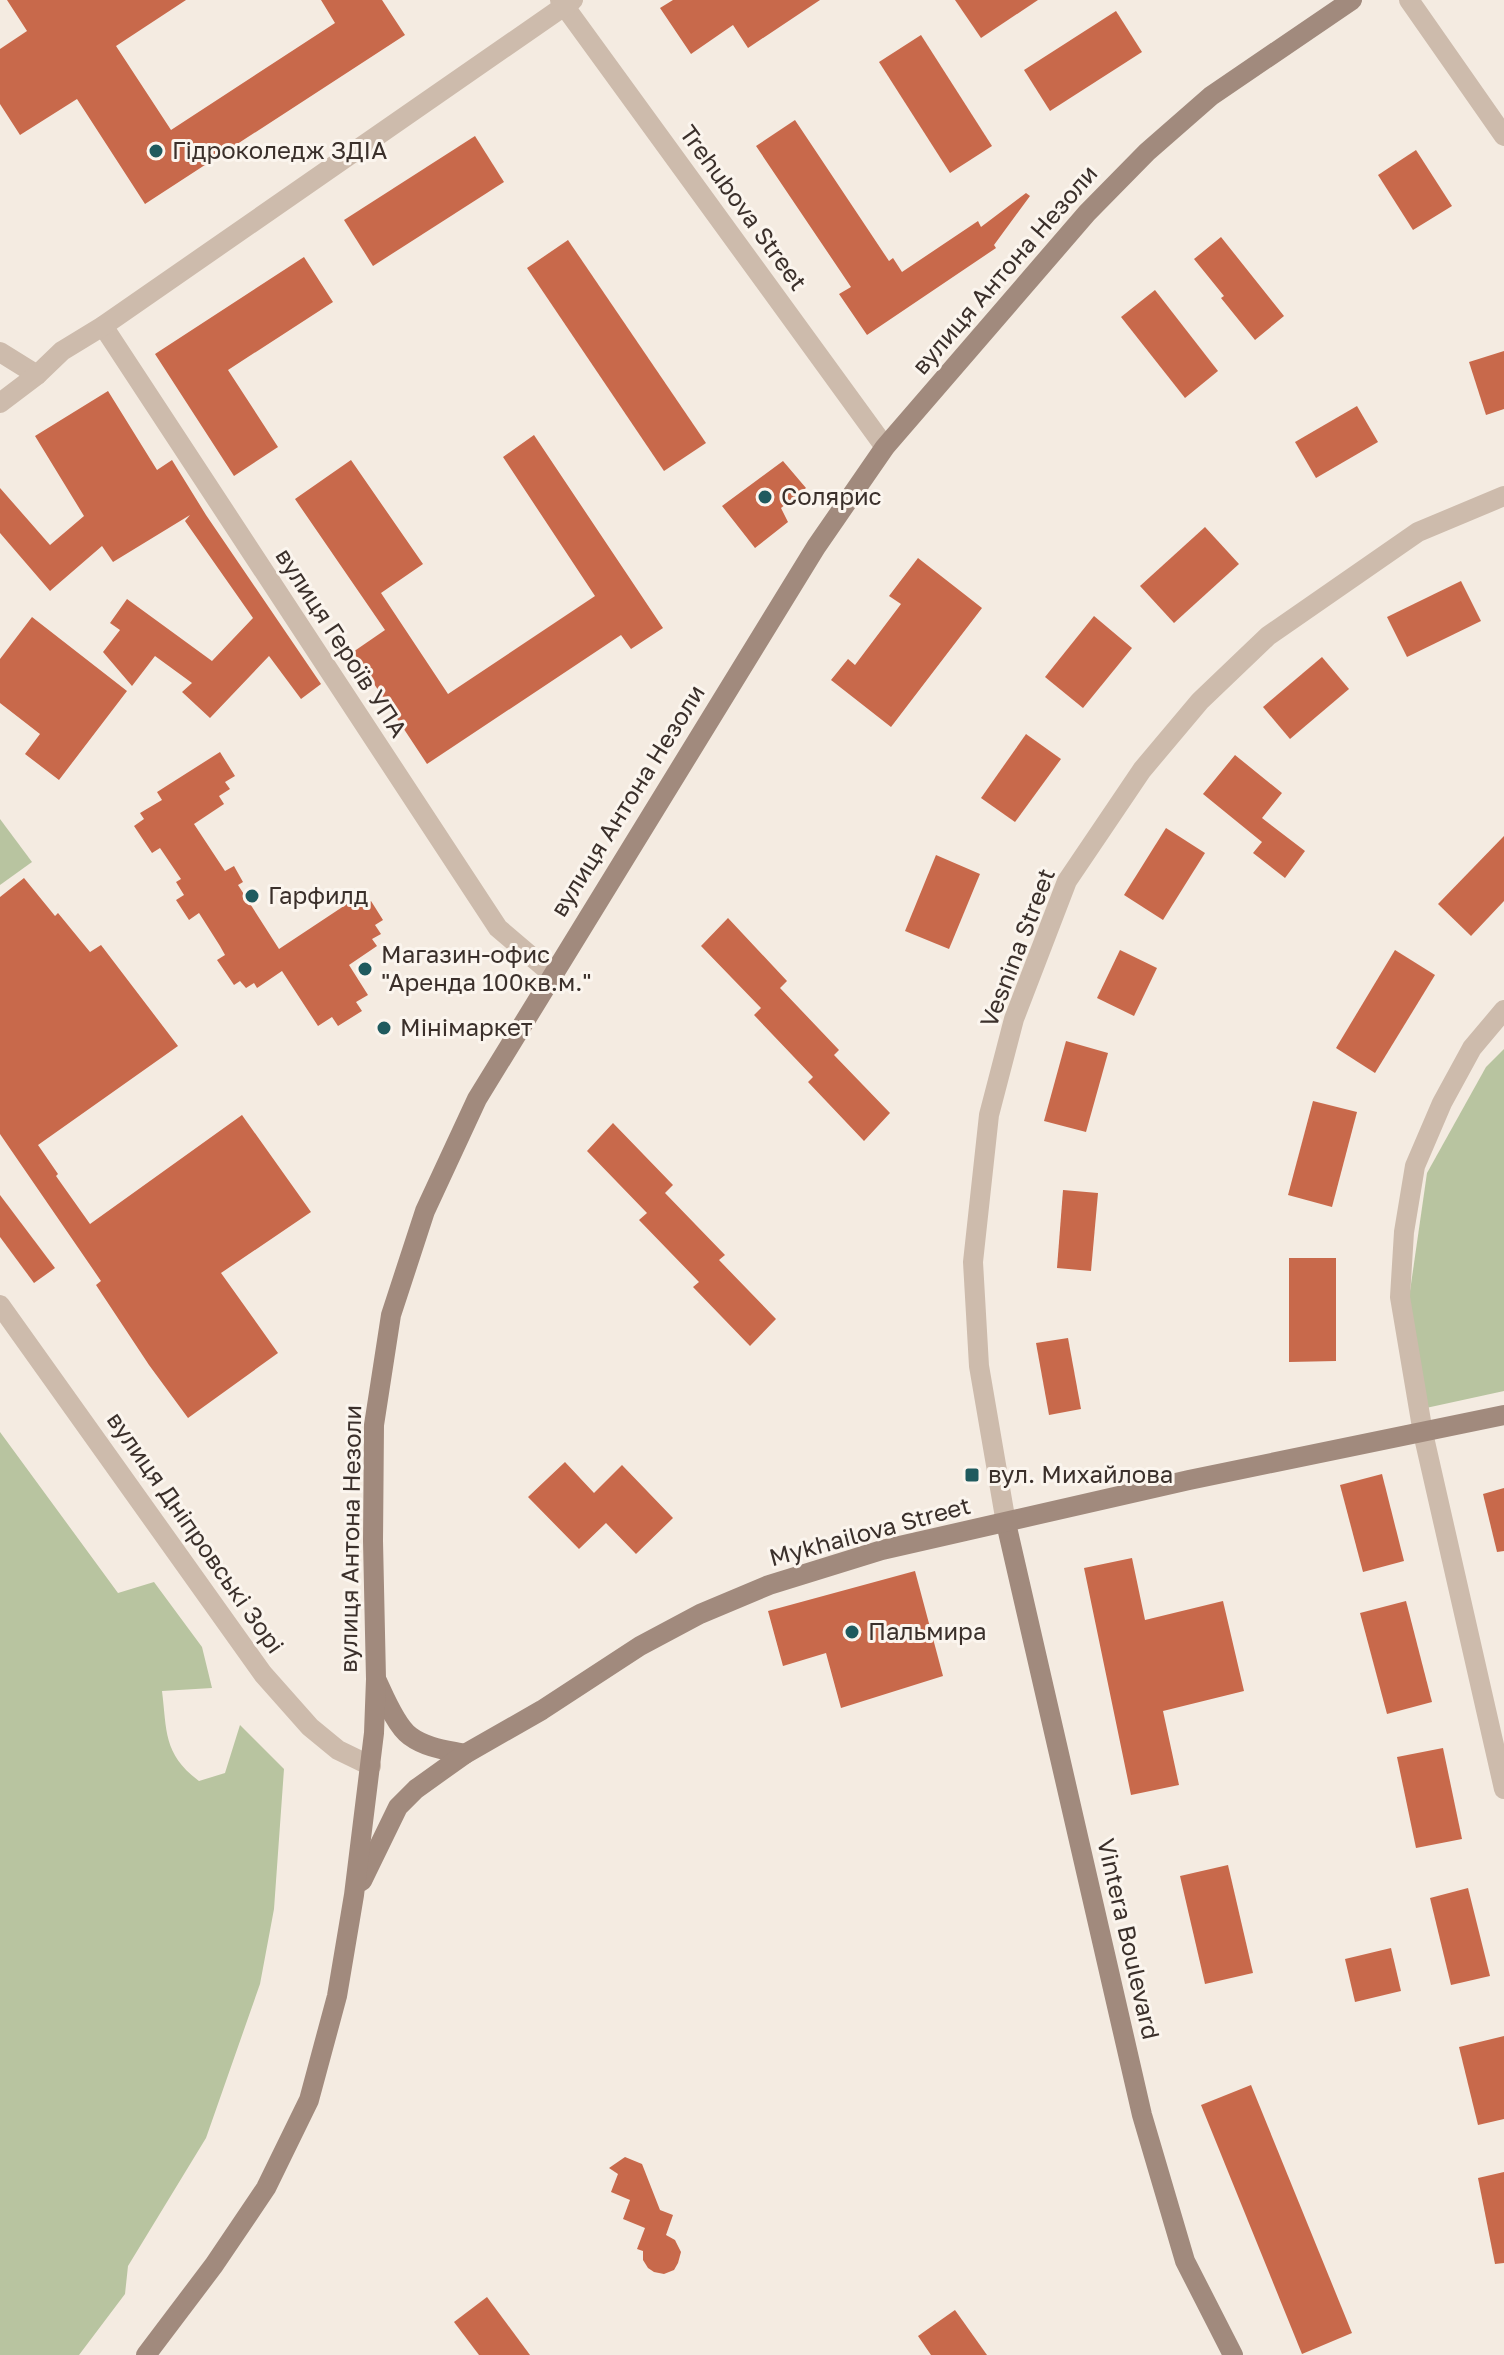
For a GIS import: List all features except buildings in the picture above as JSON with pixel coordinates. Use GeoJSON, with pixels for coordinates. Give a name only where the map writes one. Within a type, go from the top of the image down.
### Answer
{"type":"FeatureCollection","features":[{"type":"Feature","properties":{"kind":"main road","name":"вулиця Антона Незоли"},"geometry":{"type":"LineString","coordinates":[[146,2355],[214,2265],[266,2188],[309,2100],[337,1996],[371,1766],[376,1679],[374,1425],[391,1315],[425,1211],[477,1099],[816,547],[885,447],[1087,213],[1147,152],[1211,96],[1352,0]]}},
{"type":"Feature","properties":{"kind":"main road","name":"Mykhailova Street"},"geometry":{"type":"LineString","coordinates":[[354,1895],[398,1807],[416,1789],[465,1754],[542,1710],[640,1646],[714,1608],[769,1585],[882,1550],[1189,1480],[1504,1415]]}},
{"type":"Feature","properties":{"kind":"main road","name":"Vintera Boulevard"},"geometry":{"type":"LineString","coordinates":[[1006,1523],[1142,2115],[1185,2261],[1233,2355]]}},
{"type":"Feature","properties":{"kind":"main road"},"geometry":{"type":"LineString","coordinates":[[376,1679],[408,1736],[433,1748],[465,1754]]}},
{"type":"Feature","properties":{"kind":"street"},"geometry":{"type":"LineString","coordinates":[[1409,0],[1504,136]]}},
{"type":"Feature","properties":{"kind":"street","name":"Trehubova Street"},"geometry":{"type":"LineString","coordinates":[[566,2],[885,447]]}},
{"type":"Feature","properties":{"kind":"street"},"geometry":{"type":"LineString","coordinates":[[0,403],[62,351],[103,326],[566,2]]}},
{"type":"Feature","properties":{"kind":"street","name":"вулиця Героїв УПА"},"geometry":{"type":"LineString","coordinates":[[103,326],[498,928],[552,974]]}},
{"type":"Feature","properties":{"kind":"street"},"geometry":{"type":"LineString","coordinates":[[0,352],[37,375]]}},
{"type":"Feature","properties":{"kind":"street","name":"Vesnina Street"},"geometry":{"type":"LineString","coordinates":[[1006,1523],[979,1366],[973,1262],[989,1115],[1014,1019],[1067,881],[1142,770],[1200,701],[1268,636],[1418,532],[1504,496]]}},
{"type":"Feature","properties":{"kind":"street"},"geometry":{"type":"LineString","coordinates":[[1504,1010],[1472,1048],[1442,1103],[1415,1166],[1404,1232],[1400,1297],[1423,1433],[1504,1789]]}},
{"type":"Feature","properties":{"kind":"street","name":"вулиця Дніпровські Зорі"},"geometry":{"type":"LineString","coordinates":[[0,1305],[263,1674],[310,1727],[338,1750],[371,1766]]}},
{"type":"Feature","properties":{"kind":"green space"},"geometry":{"type":"Polygon","coordinates":[[[0,819],[32,862],[0,885],[0,819]]]}},
{"type":"Feature","properties":{"kind":"green space"},"geometry":{"type":"Polygon","coordinates":[[[1504,1049],[1504,1391],[1426,1408],[1408,1305],[1427,1173],[1486,1067],[1504,1049]]]}},
{"type":"Feature","properties":{"kind":"green space"},"geometry":{"type":"Polygon","coordinates":[[[0,1432],[118,1593],[154,1582],[202,1647],[212,1688],[162,1691],[169,1741],[187,1771],[199,1781],[225,1773],[240,1725],[284,1769],[274,1909],[260,1984],[206,2138],[128,2266],[125,2294],[79,2355],[0,2355],[0,1432]]]}},
{"type":"Feature","properties":{"kind":"place","name":"Гідроколедж ЗДIА"},"geometry":{"type":"Point","coordinates":[156,151]}},
{"type":"Feature","properties":{"kind":"place","name":"Солярис"},"geometry":{"type":"Point","coordinates":[765,497]}},
{"type":"Feature","properties":{"kind":"place","name":"Гарфилд"},"geometry":{"type":"Point","coordinates":[252,896]}},
{"type":"Feature","properties":{"kind":"place","name":"Магазин-офис \"Аренда 100кв.м.\""},"geometry":{"type":"Point","coordinates":[365,969]}},
{"type":"Feature","properties":{"kind":"place","name":"Мінімаркет"},"geometry":{"type":"Point","coordinates":[384,1028]}},
{"type":"Feature","properties":{"kind":"place","name":"вул. Михайлова"},"geometry":{"type":"Point","coordinates":[972,1475]}},
{"type":"Feature","properties":{"kind":"place","name":"Пальмира"},"geometry":{"type":"Point","coordinates":[852,1632]}}]}
